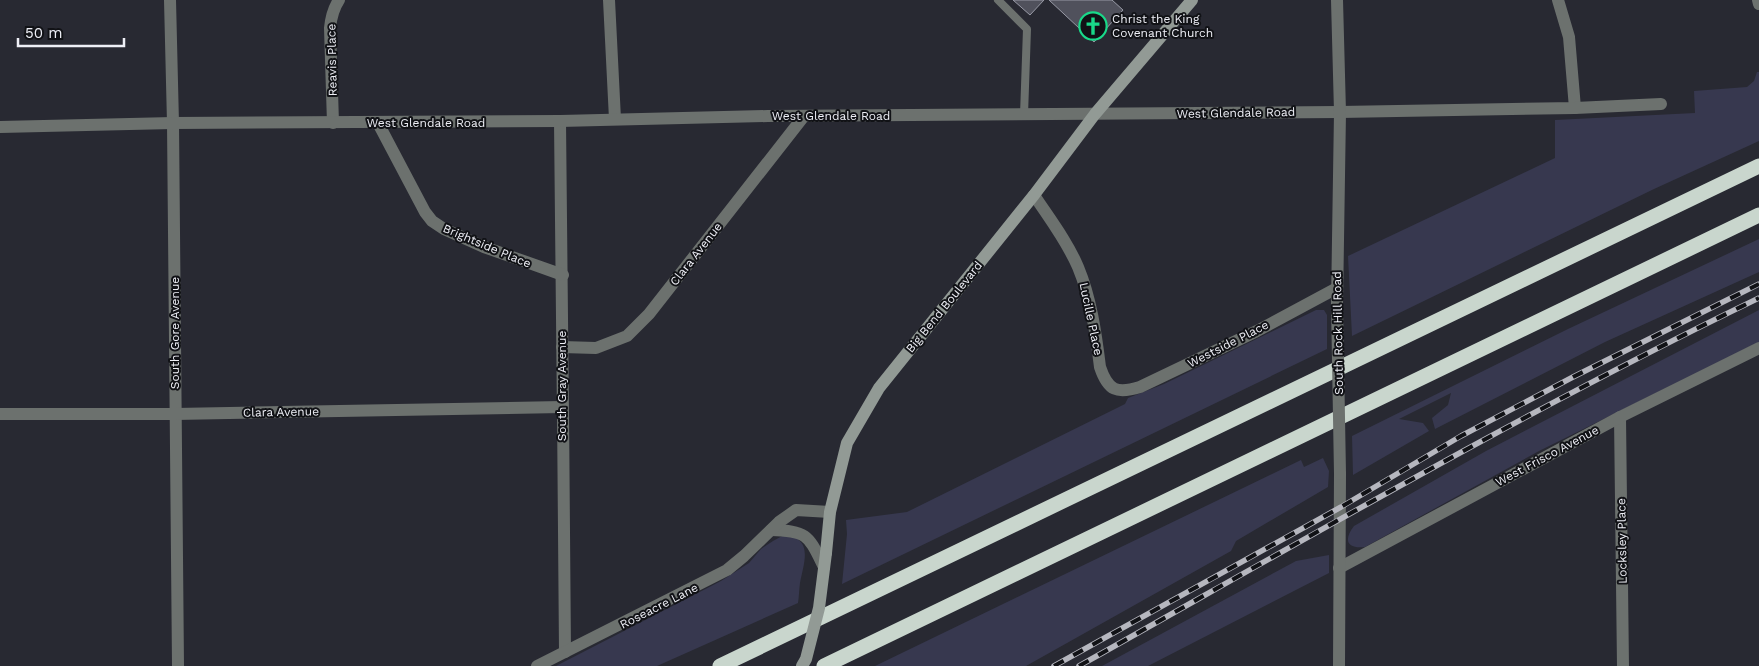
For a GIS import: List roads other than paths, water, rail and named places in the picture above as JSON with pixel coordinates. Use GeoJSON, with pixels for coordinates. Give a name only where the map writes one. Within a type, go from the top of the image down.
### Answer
{"type":"FeatureCollection","features":[{"type":"Feature","properties":{"kind":"highway"},"geometry":{"type":"LineString","coordinates":[[720,666],[1759,166]]}},
{"type":"Feature","properties":{"kind":"highway"},"geometry":{"type":"LineString","coordinates":[[824,666],[1759,215]]}},
{"type":"Feature","properties":{"kind":"main road","name":"Big Bend Boulevard"},"geometry":{"type":"LineString","coordinates":[[802,666],[806,659],[819,608],[830,512],[847,443],[879,388],[1034,195],[1095,114],[1192,0]]}},
{"type":"Feature","properties":{"kind":"street","name":"South Gore Avenue"},"geometry":{"type":"LineString","coordinates":[[170,0],[173,124],[178,666]]}},
{"type":"Feature","properties":{"kind":"street","name":"Reavis Place"},"geometry":{"type":"LineString","coordinates":[[333,122],[330,28],[332,16],[339,0]]}},
{"type":"Feature","properties":{"kind":"street"},"geometry":{"type":"LineString","coordinates":[[609,0],[615,119]]}},
{"type":"Feature","properties":{"kind":"street","name":"South Rock Hill Road"},"geometry":{"type":"LineString","coordinates":[[1337,0],[1340,112],[1337,288],[1340,474],[1339,666]]}},
{"type":"Feature","properties":{"kind":"street"},"geometry":{"type":"LineString","coordinates":[[1558,0],[1569,37],[1575,108]]}},
{"type":"Feature","properties":{"kind":"street","name":"West Glendale Road"},"geometry":{"type":"LineString","coordinates":[[0,127],[560,121],[804,116],[1340,112],[1575,108],[1661,104]]}},
{"type":"Feature","properties":{"kind":"street","name":"Clara Avenue"},"geometry":{"type":"LineString","coordinates":[[562,347],[596,348],[627,336],[649,314],[804,116]]}},
{"type":"Feature","properties":{"kind":"street","name":"South Gray Avenue"},"geometry":{"type":"LineString","coordinates":[[560,121],[563,276],[562,407],[565,652]]}},
{"type":"Feature","properties":{"kind":"street","name":"Brightside Place"},"geometry":{"type":"LineString","coordinates":[[378,123],[425,212],[432,221],[444,229],[484,247],[563,276]]}},
{"type":"Feature","properties":{"kind":"street","name":"Lucille Place"},"geometry":{"type":"LineString","coordinates":[[1034,195],[1066,244],[1078,267],[1086,289],[1100,367],[1104,379],[1109,386],[1116,390]]}},
{"type":"Feature","properties":{"kind":"street","name":"Westside Place"},"geometry":{"type":"LineString","coordinates":[[1116,390],[1123,392],[1140,387],[1257,331],[1337,288]]}},
{"type":"Feature","properties":{"kind":"street","name":"West Frisco Avenue"},"geometry":{"type":"LineString","coordinates":[[1339,568],[1620,416],[1759,348]]}},
{"type":"Feature","properties":{"kind":"street","name":"Clara Avenue"},"geometry":{"type":"LineString","coordinates":[[0,414],[176,414],[562,407]]}},
{"type":"Feature","properties":{"kind":"street","name":"Locksley Place"},"geometry":{"type":"LineString","coordinates":[[1620,416],[1623,666]]}},
{"type":"Feature","properties":{"kind":"street","name":"Roseacre Lane"},"geometry":{"type":"LineString","coordinates":[[537,666],[727,570],[796,510],[830,512]]}},
{"type":"Feature","properties":{"kind":"street"},"geometry":{"type":"LineString","coordinates":[[771,530],[792,531],[804,534],[812,542],[824,567]]}},
{"type":"Feature","properties":{"kind":"lane"},"geometry":{"type":"LineString","coordinates":[[998,0],[1027,29],[1024,115]]}},
{"type":"Feature","properties":{"kind":"railway"},"geometry":{"type":"LineString","coordinates":[[1054,666],[1341,507],[1461,436],[1573,377],[1759,284]]}},
{"type":"Feature","properties":{"kind":"railway"},"geometry":{"type":"LineString","coordinates":[[1079,666],[1501,430],[1759,298]]}},
{"type":"Feature","properties":{"kind":"place","name":"Christ the King Covenant Church"},"geometry":{"type":"Point","coordinates":[1093,26]}}]}
